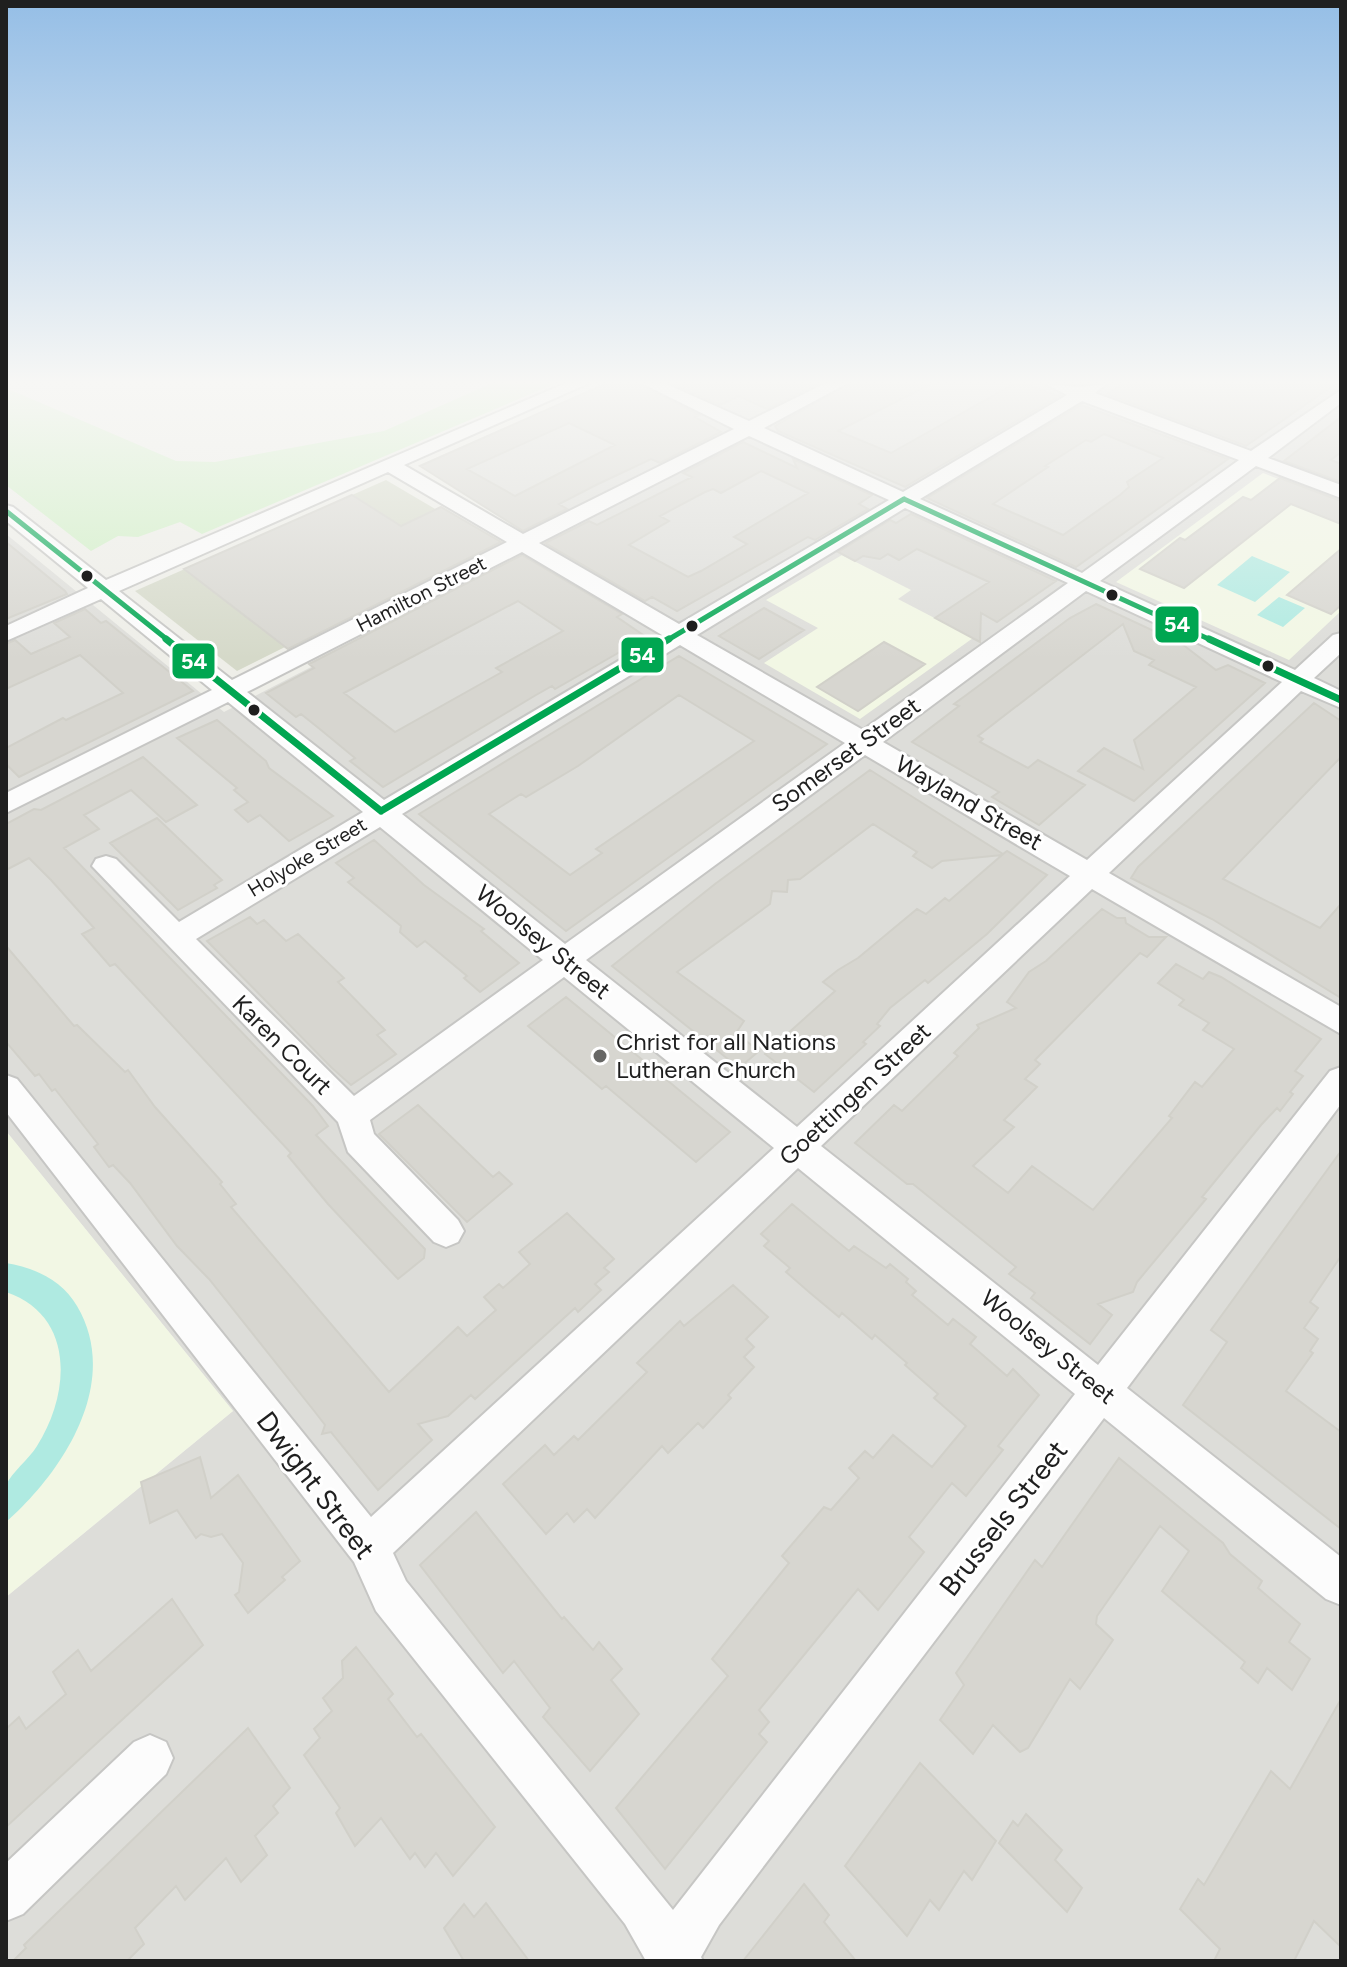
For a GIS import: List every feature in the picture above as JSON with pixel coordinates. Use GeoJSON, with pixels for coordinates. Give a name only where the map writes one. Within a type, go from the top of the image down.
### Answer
{"type":"FeatureCollection","features":[{"type":"Feature","properties":{"kind":"street"},"geometry":{"type":"LineString","coordinates":[[6,634],[365,476]]}},
{"type":"Feature","properties":{"kind":"street","name":"Wayland Street"},"geometry":{"type":"LineString","coordinates":[[409,476],[1341,1022]]}},
{"type":"Feature","properties":{"kind":"street","name":"Hamilton Street"},"geometry":{"type":"LineString","coordinates":[[6,804],[654,476]]}},
{"type":"Feature","properties":{"kind":"street"},"geometry":{"type":"LineString","coordinates":[[854,476],[1341,700]]}},
{"type":"Feature","properties":{"kind":"street","name":"Holyoke Street"},"geometry":{"type":"LineString","coordinates":[[176,937],[943,476]]}},
{"type":"Feature","properties":{"kind":"street","name":"Somerset Street"},"geometry":{"type":"LineString","coordinates":[[352,1115],[1231,476]]}},
{"type":"Feature","properties":{"kind":"street"},"geometry":{"type":"LineString","coordinates":[[1298,476],[1341,492]]}},
{"type":"Feature","properties":{"kind":"street","name":"Woolsey Street"},"geometry":{"type":"LineString","coordinates":[[6,511],[1341,1584]]}},
{"type":"Feature","properties":{"kind":"street","name":"Goettingen Street"},"geometry":{"type":"LineString","coordinates":[[369,1547],[1341,640]]}},
{"type":"Feature","properties":{"kind":"street","name":"Karen Court"},"geometry":{"type":"LineString","coordinates":[[106,866],[352,1115],[360,1142],[446,1231]]}},
{"type":"Feature","properties":{"kind":"street","name":"Brussels Street"},"geometry":{"type":"LineString","coordinates":[[675,1959],[702,1908],[1341,1080]]}},
{"type":"Feature","properties":{"kind":"street","name":"Dwight Street"},"geometry":{"type":"LineString","coordinates":[[6,1088],[369,1547],[391,1596],[642,1907],[675,1959]]}},
{"type":"Feature","properties":{"kind":"street"},"geometry":{"type":"LineString","coordinates":[[6,1897],[124,1787],[150,1758]]}},
{"type":"Feature","properties":{"kind":"shaded area"},"geometry":{"type":"Polygon","coordinates":[[[438,476],[1341,476],[1341,1961],[6,1961],[6,1597],[233,1411],[6,1131],[6,534],[224,712],[551,543],[438,476]]]}},
{"type":"Feature","properties":{"kind":"shaded area"},"geometry":{"type":"Polygon","coordinates":[[[1259,476],[1270,476],[1341,503],[1341,611],[1289,660],[1116,582],[1259,476]]]}},
{"type":"Feature","properties":{"kind":"shaded area"},"geometry":{"type":"Polygon","coordinates":[[[386,480],[493,543],[237,671],[135,591],[386,480]]]}},
{"type":"Feature","properties":{"kind":"shaded area"},"geometry":{"type":"Polygon","coordinates":[[[842,555],[911,590],[898,599],[973,638],[860,719],[764,663],[818,628],[766,600],[842,555]]]}},
{"type":"Feature","properties":{"kind":"shaded area"},"geometry":{"type":"Polygon","coordinates":[[[1252,556],[1290,572],[1255,602],[1217,585],[1252,556]]]}},
{"type":"Feature","properties":{"kind":"shaded area"},"geometry":{"type":"Polygon","coordinates":[[[1279,597],[1305,608],[1283,627],[1257,615],[1279,597]]]}},
{"type":"Feature","properties":{"kind":"shaded area"},"geometry":{"type":"Polygon","coordinates":[[[6,1131],[233,1411],[6,1597],[6,1131]]]}},
{"type":"Feature","properties":{"kind":"shaded area"},"geometry":{"type":"Polygon","coordinates":[[[6,1263],[47,1277],[71,1297],[89,1335],[93,1365],[89,1395],[80,1424],[65,1452],[47,1478],[6,1522],[6,1485],[34,1451],[48,1425],[60,1381],[60,1358],[55,1338],[45,1319],[29,1303],[6,1292],[6,1263]]]}},
{"type":"Feature","properties":{"kind":"green space"},"geometry":{"type":"Polygon","coordinates":[[[6,476],[339,476],[202,534],[180,522],[138,537],[118,536],[91,551],[6,485],[6,476]]]}},
{"type":"Feature","properties":{"kind":"building"},"geometry":{"type":"Polygon","coordinates":[[[436,476],[479,476],[515,496],[555,476],[615,476],[559,504],[567,509],[523,531],[436,476]]]}},
{"type":"Feature","properties":{"kind":"building"},"geometry":{"type":"Polygon","coordinates":[[[689,476],[752,476],[721,493],[713,489],[705,492],[660,516],[669,521],[629,545],[688,577],[747,544],[734,537],[808,493],[771,476],[830,476],[872,495],[859,504],[868,509],[815,540],[808,537],[677,611],[652,597],[645,601],[545,543],[589,521],[597,525],[692,477],[689,476]]]}},
{"type":"Feature","properties":{"kind":"building"},"geometry":{"type":"Polygon","coordinates":[[[880,476],[924,476],[905,487],[880,476]]]}},
{"type":"Feature","properties":{"kind":"building"},"geometry":{"type":"Polygon","coordinates":[[[964,476],[1035,476],[993,504],[1063,535],[1120,495],[1129,487],[1127,482],[1136,476],[1204,476],[1076,567],[927,498],[964,476]]]}},
{"type":"Feature","properties":{"kind":"building"},"geometry":{"type":"Polygon","coordinates":[[[1324,476],[1341,476],[1341,482],[1324,476]]]}},
{"type":"Feature","properties":{"kind":"building"},"geometry":{"type":"Polygon","coordinates":[[[1280,478],[1341,501],[1341,524],[1291,504],[1184,588],[1140,569],[1180,538],[1185,540],[1243,497],[1251,500],[1280,478]]]}},
{"type":"Feature","properties":{"kind":"building"},"geometry":{"type":"Polygon","coordinates":[[[352,495],[401,526],[441,507],[501,542],[288,649],[184,569],[352,495]]]}},
{"type":"Feature","properties":{"kind":"building"},"geometry":{"type":"Polygon","coordinates":[[[911,514],[1056,581],[997,622],[981,613],[980,642],[935,618],[989,582],[917,549],[899,560],[888,554],[880,559],[863,556],[855,561],[838,552],[890,520],[896,523],[911,514]]]}},
{"type":"Feature","properties":{"kind":"building"},"geometry":{"type":"Polygon","coordinates":[[[6,542],[65,591],[67,594],[6,619],[6,542]]]}},
{"type":"Feature","properties":{"kind":"building"},"geometry":{"type":"Polygon","coordinates":[[[1341,549],[1341,605],[1331,614],[1287,595],[1341,549]]]}},
{"type":"Feature","properties":{"kind":"building"},"geometry":{"type":"Polygon","coordinates":[[[522,555],[622,614],[617,617],[646,637],[555,689],[552,686],[536,695],[383,787],[350,761],[355,758],[321,730],[301,714],[296,717],[266,693],[314,668],[309,664],[522,555]],[[518,601],[344,693],[395,732],[502,672],[496,668],[563,631],[518,601]]]}},
{"type":"Feature","properties":{"kind":"building"},"geometry":{"type":"Polygon","coordinates":[[[1096,604],[1182,644],[1216,670],[1228,665],[1265,683],[1134,801],[1078,771],[1104,748],[1143,769],[1134,740],[1196,687],[1149,665],[1154,660],[1134,651],[1123,624],[978,736],[983,739],[980,742],[1028,768],[1038,760],[1085,785],[1039,825],[992,797],[999,792],[912,742],[959,706],[954,704],[1070,618],[1096,604]]]}},
{"type":"Feature","properties":{"kind":"building"},"geometry":{"type":"Polygon","coordinates":[[[764,608],[804,630],[759,659],[719,636],[764,608]]]}},
{"type":"Feature","properties":{"kind":"building"},"geometry":{"type":"Polygon","coordinates":[[[85,609],[101,623],[106,621],[193,691],[19,777],[6,764],[6,748],[63,718],[66,720],[123,693],[80,655],[6,689],[6,644],[15,640],[31,654],[70,637],[54,623],[85,609]]]}},
{"type":"Feature","properties":{"kind":"building"},"geometry":{"type":"Polygon","coordinates":[[[884,642],[925,664],[858,711],[817,687],[884,642]]]}},
{"type":"Feature","properties":{"kind":"building"},"geometry":{"type":"Polygon","coordinates":[[[679,656],[827,744],[566,931],[419,814],[679,656]],[[679,695],[578,766],[526,797],[521,794],[489,814],[570,875],[602,853],[596,849],[754,741],[679,695]]]}},
{"type":"Feature","properties":{"kind":"building"},"geometry":{"type":"Polygon","coordinates":[[[1314,703],[1341,721],[1341,757],[1223,879],[1320,928],[1341,904],[1341,998],[1212,919],[1131,878],[1138,867],[1314,703]]]}},
{"type":"Feature","properties":{"kind":"building"},"geometry":{"type":"Polygon","coordinates":[[[217,720],[266,761],[269,768],[333,816],[289,841],[260,815],[248,822],[235,810],[248,802],[234,790],[237,788],[177,738],[217,720]]]}},
{"type":"Feature","properties":{"kind":"building"},"geometry":{"type":"Polygon","coordinates":[[[143,757],[197,805],[166,822],[131,790],[84,815],[99,829],[64,848],[313,1106],[328,1126],[316,1135],[425,1249],[424,1258],[398,1279],[328,1204],[288,1156],[291,1153],[115,964],[110,966],[82,934],[94,928],[51,880],[29,858],[6,870],[6,824],[34,809],[41,810],[143,757]]]}},
{"type":"Feature","properties":{"kind":"building"},"geometry":{"type":"Polygon","coordinates":[[[870,770],[1003,854],[1007,851],[1047,875],[987,934],[928,983],[925,980],[890,1008],[877,1024],[880,1026],[863,1042],[866,1044],[814,1092],[765,1054],[835,991],[823,982],[858,958],[917,909],[926,914],[945,898],[949,901],[1002,855],[942,861],[932,868],[913,856],[917,852],[873,824],[800,879],[788,880],[787,892],[772,891],[770,904],[677,972],[744,1021],[736,1033],[759,1051],[739,1068],[612,966],[715,884],[870,770]]]}},
{"type":"Feature","properties":{"kind":"building"},"geometry":{"type":"Polygon","coordinates":[[[157,818],[222,880],[214,885],[217,888],[178,910],[110,843],[157,818]]]}},
{"type":"Feature","properties":{"kind":"building"},"geometry":{"type":"Polygon","coordinates":[[[374,840],[424,885],[484,929],[481,931],[519,963],[480,992],[464,978],[467,976],[425,941],[417,947],[400,932],[401,926],[348,882],[354,878],[336,863],[374,840]]]}},
{"type":"Feature","properties":{"kind":"building"},"geometry":{"type":"Polygon","coordinates":[[[1102,909],[1117,918],[1125,918],[1126,923],[1149,937],[1166,937],[1147,957],[1140,953],[1035,1060],[1040,1064],[1025,1079],[1037,1087],[1004,1120],[1014,1127],[973,1166],[1008,1193],[1032,1166],[1093,1210],[1172,1118],[1169,1116],[1195,1082],[1202,1087],[1234,1049],[1203,1030],[1209,1023],[1179,1005],[1184,1000],[1158,983],[1176,964],[1203,979],[1209,972],[1221,977],[1321,1039],[1295,1071],[1303,1076],[1290,1092],[1293,1094],[1280,1111],[1277,1108],[1261,1125],[1202,1197],[1206,1199],[1137,1282],[1133,1292],[1098,1304],[1112,1315],[1090,1344],[1031,1298],[1035,1293],[1009,1274],[1016,1267],[913,1184],[907,1184],[855,1143],[894,1105],[902,1111],[958,1056],[954,1053],[979,1028],[977,1025],[1016,1008],[1007,1002],[1029,972],[1046,961],[1102,909]]]}},
{"type":"Feature","properties":{"kind":"building"},"geometry":{"type":"Polygon","coordinates":[[[250,917],[257,924],[264,920],[286,941],[298,934],[344,978],[338,982],[385,1030],[377,1035],[396,1054],[351,1085],[331,1067],[207,941],[250,917]]]}},
{"type":"Feature","properties":{"kind":"building"},"geometry":{"type":"Polygon","coordinates":[[[6,946],[74,1026],[77,1025],[125,1072],[128,1070],[155,1107],[222,1182],[220,1184],[236,1204],[231,1207],[389,1392],[458,1327],[467,1336],[496,1310],[484,1297],[499,1284],[503,1288],[530,1264],[519,1252],[567,1213],[614,1259],[604,1268],[609,1272],[595,1284],[601,1290],[578,1312],[575,1308],[475,1399],[471,1395],[448,1416],[418,1424],[432,1440],[378,1490],[331,1432],[322,1434],[325,1425],[315,1412],[209,1279],[177,1246],[130,1183],[113,1165],[109,1167],[94,1147],[98,1144],[55,1089],[52,1091],[39,1074],[35,1076],[6,1042],[6,946]]]}},
{"type":"Feature","properties":{"kind":"building","name":"Christ for all Nations Lutheran Church"},"geometry":{"type":"Polygon","coordinates":[[[566,997],[730,1132],[696,1162],[606,1086],[602,1089],[528,1026],[566,997]]]}},
{"type":"Feature","properties":{"kind":"building"},"geometry":{"type":"Polygon","coordinates":[[[418,1105],[493,1177],[499,1172],[512,1184],[467,1222],[379,1134],[418,1105]]]}},
{"type":"Feature","properties":{"kind":"building"},"geometry":{"type":"Polygon","coordinates":[[[1341,1151],[1341,1256],[1310,1302],[1318,1308],[1304,1328],[1318,1339],[1310,1351],[1313,1353],[1286,1391],[1341,1432],[1341,1529],[1183,1405],[1227,1342],[1211,1330],[1341,1151]]]}},
{"type":"Feature","properties":{"kind":"building"},"geometry":{"type":"Polygon","coordinates":[[[792,1204],[849,1251],[854,1246],[886,1268],[890,1264],[908,1279],[906,1282],[916,1291],[912,1295],[948,1325],[953,1319],[976,1337],[970,1344],[1007,1376],[1013,1369],[1039,1395],[998,1446],[1003,1450],[966,1496],[952,1483],[909,1537],[924,1552],[878,1610],[858,1589],[759,1710],[769,1722],[759,1734],[767,1742],[665,1869],[616,1808],[728,1676],[712,1659],[789,1563],[782,1556],[824,1507],[831,1510],[859,1478],[849,1468],[865,1451],[873,1458],[893,1435],[932,1467],[966,1426],[934,1398],[938,1394],[905,1365],[907,1363],[875,1335],[872,1339],[842,1313],[839,1317],[786,1272],[790,1268],[764,1246],[769,1241],[761,1234],[792,1204]]]}},
{"type":"Feature","properties":{"kind":"building"},"geometry":{"type":"Polygon","coordinates":[[[733,1285],[768,1317],[746,1339],[754,1347],[744,1357],[754,1367],[728,1395],[731,1398],[703,1428],[698,1423],[668,1453],[662,1446],[595,1518],[587,1509],[574,1522],[567,1513],[546,1534],[503,1484],[545,1445],[554,1455],[574,1436],[578,1440],[647,1372],[637,1363],[680,1321],[684,1326],[733,1285]]]}},
{"type":"Feature","properties":{"kind":"building"},"geometry":{"type":"Polygon","coordinates":[[[200,1457],[211,1498],[238,1475],[300,1561],[282,1577],[285,1580],[248,1613],[235,1595],[239,1592],[243,1563],[222,1534],[211,1537],[201,1534],[196,1538],[177,1510],[150,1523],[141,1482],[200,1457]]]}},
{"type":"Feature","properties":{"kind":"building"},"geometry":{"type":"Polygon","coordinates":[[[1119,1458],[1223,1543],[1230,1554],[1262,1581],[1258,1588],[1300,1624],[1289,1642],[1310,1659],[1292,1690],[1267,1668],[1258,1683],[1241,1668],[1245,1662],[1162,1591],[1189,1551],[1160,1526],[1097,1616],[1096,1624],[1113,1640],[1080,1689],[1070,1679],[1028,1748],[1020,1752],[993,1725],[973,1754],[940,1720],[964,1685],[956,1673],[1035,1560],[1042,1567],[1119,1458]]]}},
{"type":"Feature","properties":{"kind":"building"},"geometry":{"type":"Polygon","coordinates":[[[476,1512],[562,1619],[564,1617],[593,1650],[599,1642],[622,1669],[611,1680],[639,1714],[590,1771],[543,1717],[550,1708],[514,1661],[503,1673],[420,1565],[476,1512]]]}},
{"type":"Feature","properties":{"kind":"building"},"geometry":{"type":"Polygon","coordinates":[[[172,1599],[203,1645],[6,1827],[6,1729],[19,1717],[26,1729],[66,1694],[53,1672],[78,1650],[91,1671],[172,1599]]]}},
{"type":"Feature","properties":{"kind":"building"},"geometry":{"type":"Polygon","coordinates":[[[356,1647],[393,1694],[388,1699],[417,1737],[421,1734],[495,1827],[453,1876],[436,1853],[425,1867],[415,1853],[410,1859],[381,1818],[355,1846],[336,1813],[340,1808],[304,1755],[320,1738],[314,1729],[332,1711],[323,1698],[343,1678],[342,1661],[356,1647]]]}},
{"type":"Feature","properties":{"kind":"building"},"geometry":{"type":"Polygon","coordinates":[[[1341,1699],[1341,1947],[1314,1921],[1294,1961],[1214,1961],[1220,1949],[1180,1909],[1198,1879],[1204,1885],[1271,1771],[1290,1789],[1341,1699]]]}},
{"type":"Feature","properties":{"kind":"building"},"geometry":{"type":"Polygon","coordinates":[[[248,1728],[290,1788],[273,1806],[278,1813],[255,1836],[267,1855],[241,1882],[226,1858],[185,1900],[176,1886],[135,1928],[144,1944],[127,1961],[13,1961],[26,1948],[24,1945],[248,1728]]]}},
{"type":"Feature","properties":{"kind":"building"},"geometry":{"type":"Polygon","coordinates":[[[920,1763],[996,1841],[972,1880],[964,1871],[939,1910],[930,1900],[907,1936],[845,1866],[920,1763]]]}},
{"type":"Feature","properties":{"kind":"building"},"geometry":{"type":"Polygon","coordinates":[[[1026,1814],[1062,1850],[1055,1860],[1082,1888],[1067,1912],[999,1843],[1013,1821],[1018,1826],[1026,1814]]]}},
{"type":"Feature","properties":{"kind":"building"},"geometry":{"type":"Polygon","coordinates":[[[804,1884],[829,1915],[824,1922],[856,1961],[743,1961],[804,1884]]]}},
{"type":"Feature","properties":{"kind":"building"},"geometry":{"type":"Polygon","coordinates":[[[486,1903],[529,1961],[464,1961],[444,1928],[464,1904],[474,1917],[486,1903]]]}},
{"type":"Feature","properties":{"kind":"transit line","name":"54"},"geometry":{"type":"LineString","coordinates":[[904,499],[1341,700]]}},
{"type":"Feature","properties":{"kind":"transit line","name":"54"},"geometry":{"type":"LineString","coordinates":[[381,811],[904,499]]}},
{"type":"Feature","properties":{"kind":"transit line","name":"54"},"geometry":{"type":"LineString","coordinates":[[6,511],[381,811]]}},
{"type":"Feature","properties":{"kind":"place","name":"Christ for all Nations Lutheran Church"},"geometry":{"type":"Point","coordinates":[600,1056]}}]}
